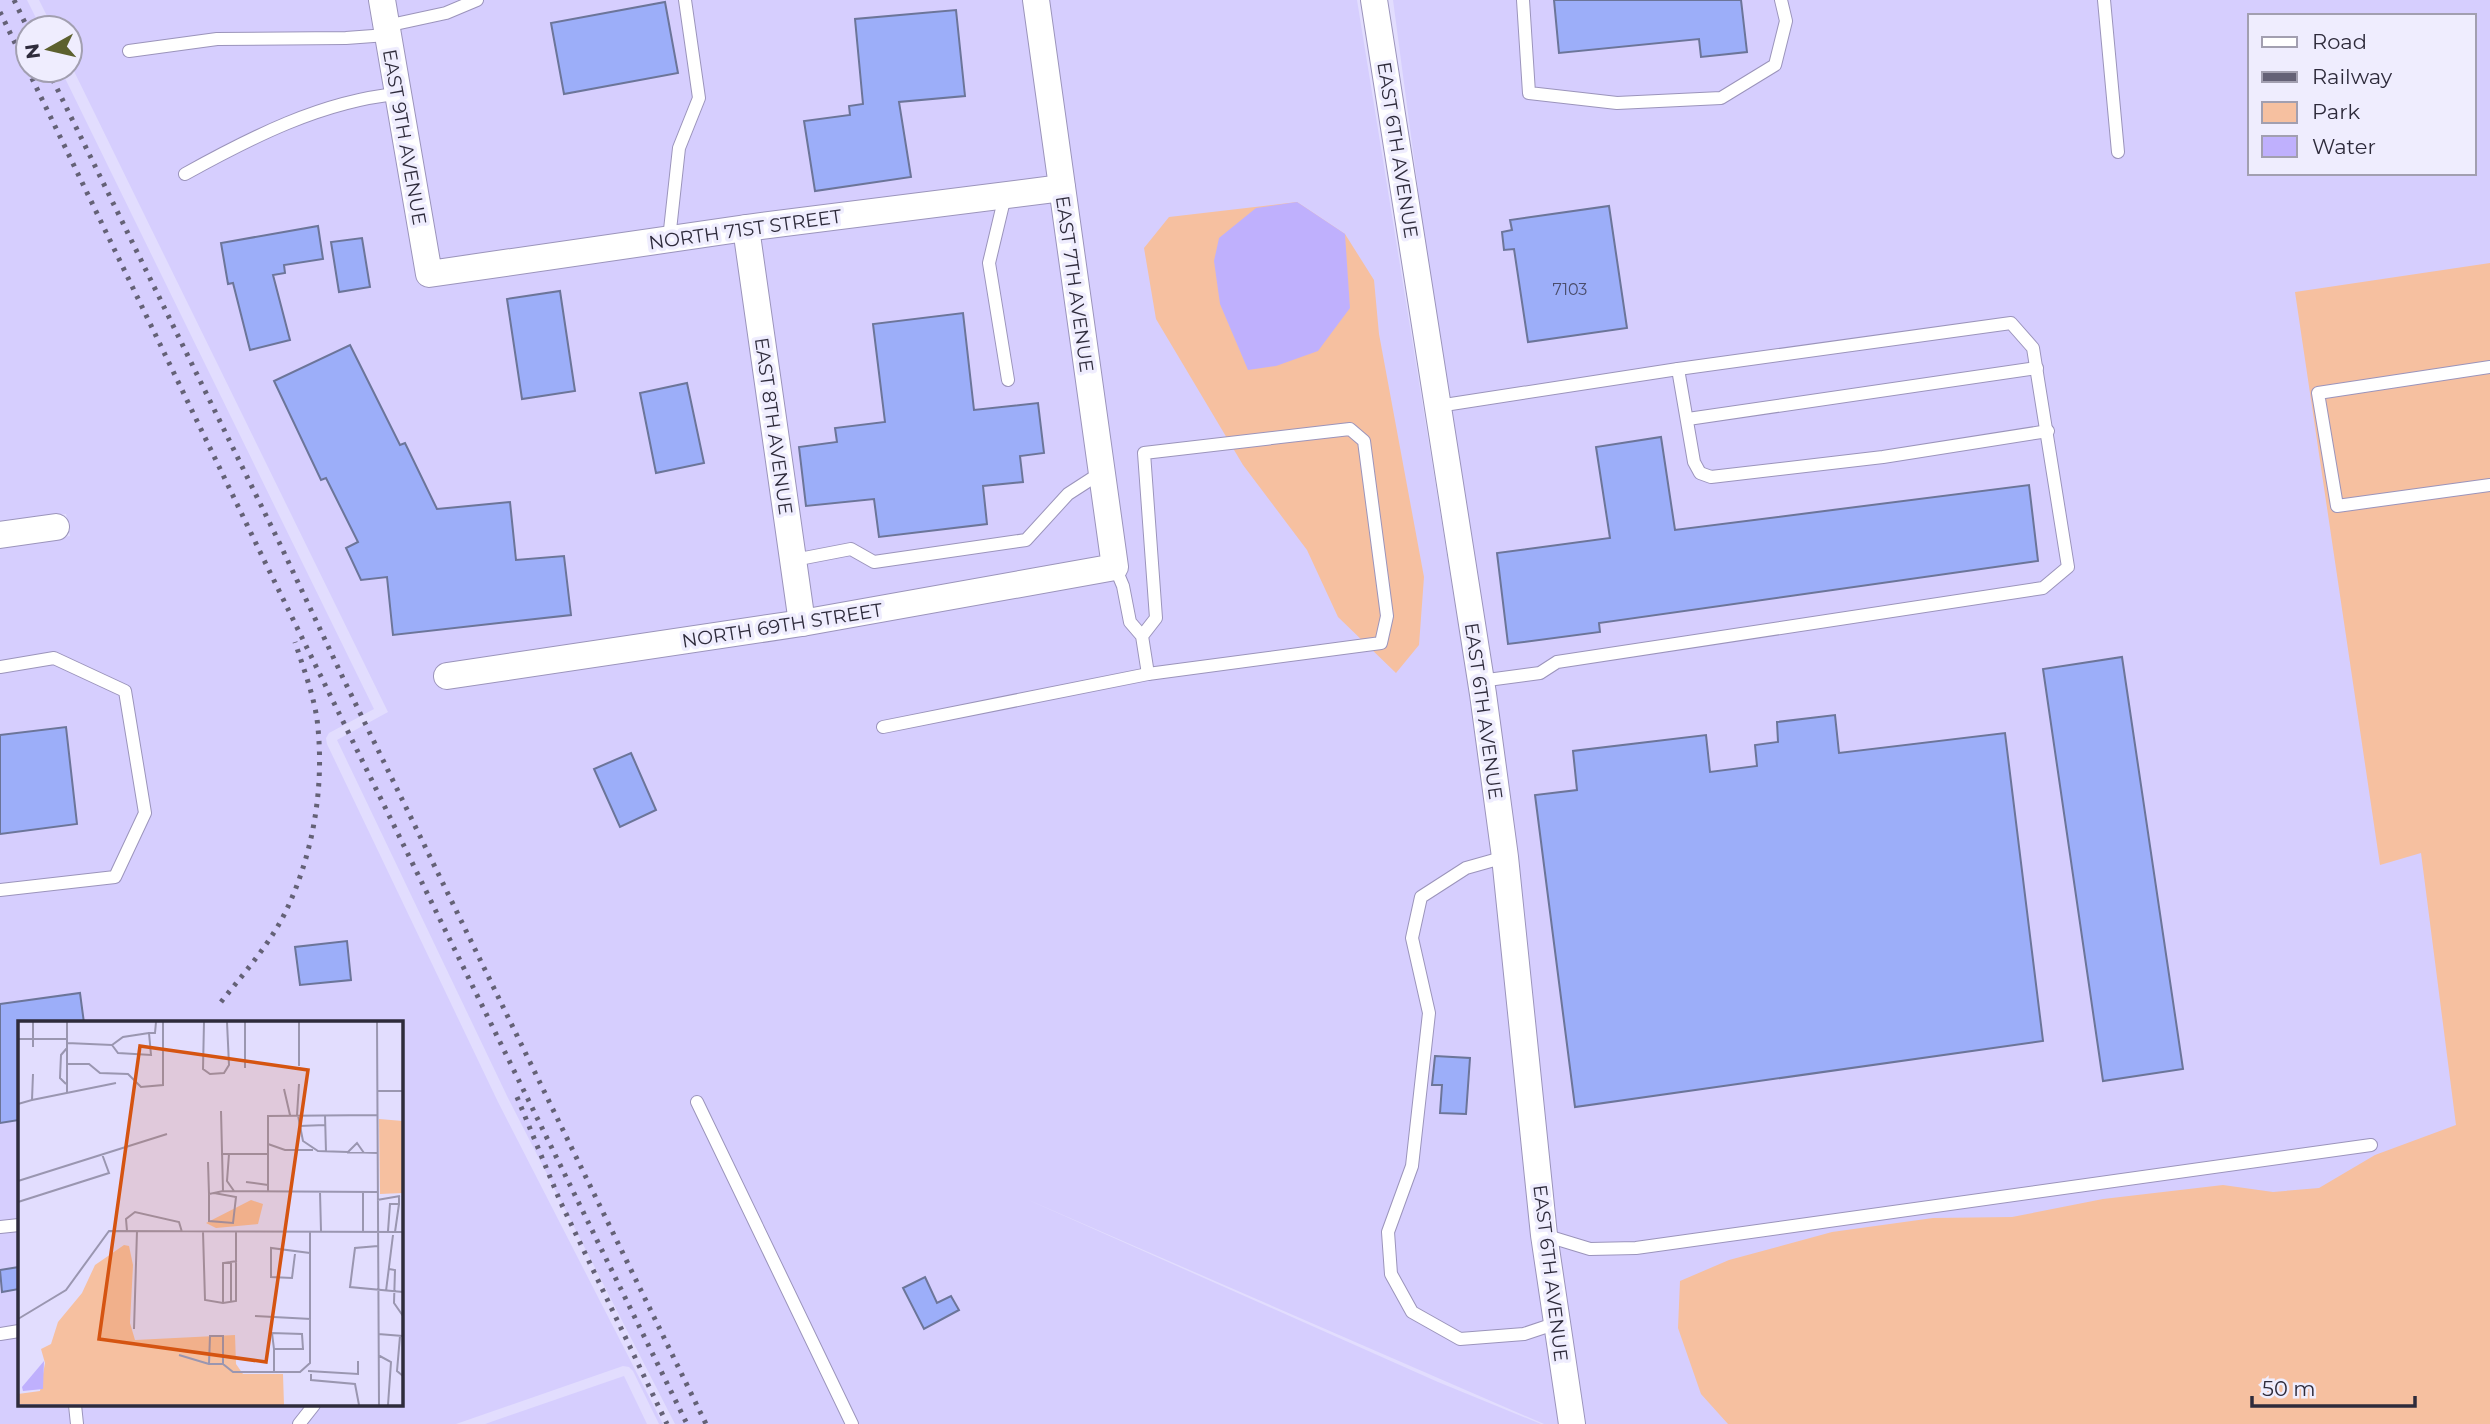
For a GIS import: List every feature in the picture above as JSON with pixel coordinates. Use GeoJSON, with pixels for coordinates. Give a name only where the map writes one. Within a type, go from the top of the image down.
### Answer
{"type":"FeatureCollection","features":[{"type":"Feature","properties":{"kind":"street","name":"EAST 7TH AVENUE"},"geometry":{"type":"LineString","coordinates":[[1035,0],[1115,567]]}},
{"type":"Feature","properties":{"kind":"street","name":"EAST 6TH AVENUE"},"geometry":{"type":"LineString","coordinates":[[1374,0],[1505,857],[1544,1235],[1572,1424]]}},
{"type":"Feature","properties":{"kind":"street","name":"EAST 9TH AVENUE"},"geometry":{"type":"LineString","coordinates":[[385,20],[429,274]]}},
{"type":"Feature","properties":{"kind":"street","name":"NORTH 71ST STREET"},"geometry":{"type":"LineString","coordinates":[[429,274],[746,228],[1062,188]]}},
{"type":"Feature","properties":{"kind":"street","name":"EAST 8TH AVENUE"},"geometry":{"type":"LineString","coordinates":[[746,228],[802,623]]}},
{"type":"Feature","properties":{"kind":"street"},"geometry":{"type":"LineString","coordinates":[[0,535],[56,527]]}},
{"type":"Feature","properties":{"kind":"street","name":"NORTH 69TH STREET"},"geometry":{"type":"LineString","coordinates":[[447,676],[802,623],[1115,567]]}},
{"type":"Feature","properties":{"kind":"lane"},"geometry":{"type":"LineString","coordinates":[[129,51],[217,39],[346,38],[385,20],[446,13],[478,0]]}},
{"type":"Feature","properties":{"kind":"lane"},"geometry":{"type":"LineString","coordinates":[[669,239],[679,148],[699,98],[685,0]]}},
{"type":"Feature","properties":{"kind":"lane"},"geometry":{"type":"LineString","coordinates":[[1523,0],[1529,93],[1617,103],[1721,98],[1775,65],[1786,21],[1782,0]]}},
{"type":"Feature","properties":{"kind":"lane"},"geometry":{"type":"LineString","coordinates":[[2104,0],[2118,152]]}},
{"type":"Feature","properties":{"kind":"lane"},"geometry":{"type":"LineString","coordinates":[[185,174],[248,140],[281,127],[369,96],[397,94]]}},
{"type":"Feature","properties":{"kind":"lane"},"geometry":{"type":"LineString","coordinates":[[1005,196],[989,263],[1008,380]]}},
{"type":"Feature","properties":{"kind":"lane"},"geometry":{"type":"LineString","coordinates":[[1438,406],[1678,369],[2011,323],[2033,348],[2048,431],[2068,567],[2043,589],[1556,662],[1540,673],[1480,681]]}},
{"type":"Feature","properties":{"kind":"lane"},"geometry":{"type":"LineString","coordinates":[[2490,367],[2318,393],[2337,506],[2490,485]]}},
{"type":"Feature","properties":{"kind":"lane"},"geometry":{"type":"LineString","coordinates":[[1688,419],[2036,368]]}},
{"type":"Feature","properties":{"kind":"lane"},"geometry":{"type":"LineString","coordinates":[[1678,369],[1695,462],[1700,473],[1712,477],[1883,457],[2048,431]]}},
{"type":"Feature","properties":{"kind":"lane"},"geometry":{"type":"LineString","coordinates":[[883,727],[1148,674],[1381,643],[1387,616],[1364,441],[1350,429],[1144,453],[1156,618],[1142,636]]}},
{"type":"Feature","properties":{"kind":"lane"},"geometry":{"type":"LineString","coordinates":[[793,560],[851,549],[874,562],[1026,540],[1068,494],[1102,472]]}},
{"type":"Feature","properties":{"kind":"lane"},"geometry":{"type":"LineString","coordinates":[[1115,567],[1123,586],[1130,622],[1142,636],[1148,674]]}},
{"type":"Feature","properties":{"kind":"lane"},"geometry":{"type":"LineString","coordinates":[[0,667],[54,658],[125,691],[145,813],[115,877],[0,890]]}},
{"type":"Feature","properties":{"kind":"lane"},"geometry":{"type":"LineString","coordinates":[[1505,857],[1466,868],[1421,897],[1412,938],[1429,1013],[1412,1167],[1388,1231],[1391,1274],[1412,1312],[1460,1339],[1524,1334],[1557,1323]]}},
{"type":"Feature","properties":{"kind":"lane"},"geometry":{"type":"LineString","coordinates":[[697,1102],[852,1424]]}},
{"type":"Feature","properties":{"kind":"lane"},"geometry":{"type":"LineString","coordinates":[[1544,1235],[1590,1249],[1636,1248],[2371,1145]]}},
{"type":"Feature","properties":{"kind":"lane"},"geometry":{"type":"LineString","coordinates":[[0,1227],[18,1225]]}},
{"type":"Feature","properties":{"kind":"lane"},"geometry":{"type":"LineString","coordinates":[[0,1334],[18,1331]]}},
{"type":"Feature","properties":{"kind":"lane"},"geometry":{"type":"LineString","coordinates":[[75,1406],[77,1424]]}},
{"type":"Feature","properties":{"kind":"lane"},"geometry":{"type":"LineString","coordinates":[[299,1424],[313,1406]]}},
{"type":"Feature","properties":{"kind":"shaded area"},"geometry":{"type":"Polygon","coordinates":[[[0,0],[27,0],[34,14],[14,14],[14,84],[68,84],[374,709],[329,733],[327,744],[498,1102],[663,1424],[659,1424],[633,1371],[623,1366],[456,1424],[0,1424],[0,546],[70,536],[66,514],[0,523],[0,0]]]}},
{"type":"Feature","properties":{"kind":"shaded area"},"geometry":{"type":"Polygon","coordinates":[[[39,0],[1357,0],[1553,1208],[1393,0],[2490,0],[2490,1424],[1544,1424],[1024,1198],[1438,1382],[1541,1424],[675,1424],[508,1098],[337,740],[388,712],[80,84],[84,84],[84,14],[46,14],[39,0]]]}},
{"type":"Feature","properties":{"kind":"shaded area"},"geometry":{"type":"Polygon","coordinates":[[[624,1376],[647,1424],[485,1424],[624,1376]]]}},
{"type":"Feature","properties":{"kind":"green space"},"geometry":{"type":"Polygon","coordinates":[[[1297,202],[1345,234],[1374,280],[1379,334],[1424,577],[1419,645],[1396,673],[1338,617],[1307,550],[1243,465],[1156,319],[1144,248],[1169,217],[1297,202]]]}},
{"type":"Feature","properties":{"kind":"green space"},"geometry":{"type":"Polygon","coordinates":[[[2490,263],[2490,1424],[1728,1424],[1701,1394],[1678,1328],[1680,1281],[1729,1260],[1832,1232],[1933,1218],[2012,1217],[2103,1199],[2223,1185],[2273,1192],[2319,1188],[2375,1155],[2456,1125],[2421,853],[2380,865],[2295,292],[2490,263]]]}},
{"type":"Feature","properties":{"kind":"water"},"geometry":{"type":"Polygon","coordinates":[[[1297,202],[1345,234],[1350,308],[1318,351],[1276,366],[1248,370],[1220,304],[1214,261],[1219,238],[1256,208],[1297,202]]]}},
{"type":"Feature","properties":{"kind":"building"},"geometry":{"type":"Polygon","coordinates":[[[1554,0],[1741,0],[1747,52],[1701,57],[1699,39],[1559,53],[1554,0]]]}},
{"type":"Feature","properties":{"kind":"building"},"geometry":{"type":"Polygon","coordinates":[[[665,2],[678,73],[564,94],[551,23],[665,2]]]}},
{"type":"Feature","properties":{"kind":"building"},"geometry":{"type":"Polygon","coordinates":[[[956,10],[965,96],[899,102],[911,177],[815,191],[804,121],[850,115],[849,106],[863,104],[855,19],[956,10]]]}},
{"type":"Feature","properties":{"kind":"building"},"geometry":{"type":"Polygon","coordinates":[[[1609,206],[1627,328],[1528,342],[1514,249],[1504,250],[1502,232],[1512,230],[1510,220],[1609,206]]]}},
{"type":"Feature","properties":{"kind":"building"},"geometry":{"type":"Polygon","coordinates":[[[318,226],[323,259],[284,265],[285,273],[273,275],[290,340],[250,350],[233,283],[228,284],[221,243],[318,226]]]}},
{"type":"Feature","properties":{"kind":"building"},"geometry":{"type":"Polygon","coordinates":[[[362,238],[370,287],[339,292],[331,242],[362,238]]]}},
{"type":"Feature","properties":{"kind":"building"},"geometry":{"type":"Polygon","coordinates":[[[560,291],[575,391],[522,399],[507,299],[560,291]]]}},
{"type":"Feature","properties":{"kind":"building"},"geometry":{"type":"Polygon","coordinates":[[[963,313],[974,410],[1038,403],[1044,453],[1020,456],[1023,482],[983,486],[987,524],[879,537],[874,499],[806,506],[799,447],[837,442],[835,428],[885,422],[873,324],[963,313]]]}},
{"type":"Feature","properties":{"kind":"building"},"geometry":{"type":"Polygon","coordinates":[[[350,345],[400,445],[405,443],[437,509],[510,502],[516,560],[564,556],[571,615],[393,635],[387,577],[361,580],[346,548],[358,542],[326,478],[321,480],[274,381],[350,345]]]}},
{"type":"Feature","properties":{"kind":"building"},"geometry":{"type":"Polygon","coordinates":[[[687,383],[704,463],[656,473],[640,393],[687,383]]]}},
{"type":"Feature","properties":{"kind":"building"},"geometry":{"type":"Polygon","coordinates":[[[1661,437],[1675,530],[2029,485],[2038,561],[1599,623],[1600,632],[1508,644],[1497,553],[1610,538],[1596,447],[1661,437]]]}},
{"type":"Feature","properties":{"kind":"building"},"geometry":{"type":"Polygon","coordinates":[[[2122,657],[2183,1069],[2103,1081],[2043,669],[2122,657]]]}},
{"type":"Feature","properties":{"kind":"building"},"geometry":{"type":"Polygon","coordinates":[[[1835,715],[1839,753],[2005,733],[2043,1041],[1575,1107],[1535,795],[1577,790],[1573,751],[1706,735],[1710,772],[1757,766],[1755,745],[1778,742],[1777,722],[1835,715]]]}},
{"type":"Feature","properties":{"kind":"building"},"geometry":{"type":"Polygon","coordinates":[[[66,727],[77,824],[0,834],[0,735],[66,727]]]}},
{"type":"Feature","properties":{"kind":"building"},"geometry":{"type":"Polygon","coordinates":[[[631,753],[656,810],[620,827],[594,769],[631,753]]]}},
{"type":"Feature","properties":{"kind":"building"},"geometry":{"type":"Polygon","coordinates":[[[347,941],[351,980],[300,985],[295,947],[347,941]]]}},
{"type":"Feature","properties":{"kind":"building"},"geometry":{"type":"Polygon","coordinates":[[[80,993],[84,1021],[18,1021],[18,1120],[0,1123],[0,1004],[80,993]]]}},
{"type":"Feature","properties":{"kind":"building"},"geometry":{"type":"Polygon","coordinates":[[[1435,1056],[1470,1058],[1466,1114],[1440,1113],[1442,1085],[1432,1085],[1435,1056]]]}},
{"type":"Feature","properties":{"kind":"building"},"geometry":{"type":"Polygon","coordinates":[[[18,1267],[18,1289],[2,1292],[0,1270],[18,1267]]]}},
{"type":"Feature","properties":{"kind":"building"},"geometry":{"type":"Polygon","coordinates":[[[925,1277],[937,1303],[951,1296],[959,1310],[924,1329],[903,1288],[925,1277]]]}},
{"type":"Feature","properties":{"kind":"railway"},"geometry":{"type":"LineString","coordinates":[[14,0],[21,14]]}},
{"type":"Feature","properties":{"kind":"railway"},"geometry":{"type":"LineString","coordinates":[[0,12],[263,558],[687,1424]]}},
{"type":"Feature","properties":{"kind":"railway"},"geometry":{"type":"LineString","coordinates":[[55,84],[706,1424]]}},
{"type":"Feature","properties":{"kind":"railway"},"geometry":{"type":"LineString","coordinates":[[221,1002],[280,923],[304,865],[315,817],[319,768],[317,719],[295,642]]}},
{"type":"Feature","properties":{"kind":"railway"},"geometry":{"type":"LineString","coordinates":[[517,1097],[560,1201],[667,1424]]}}]}
